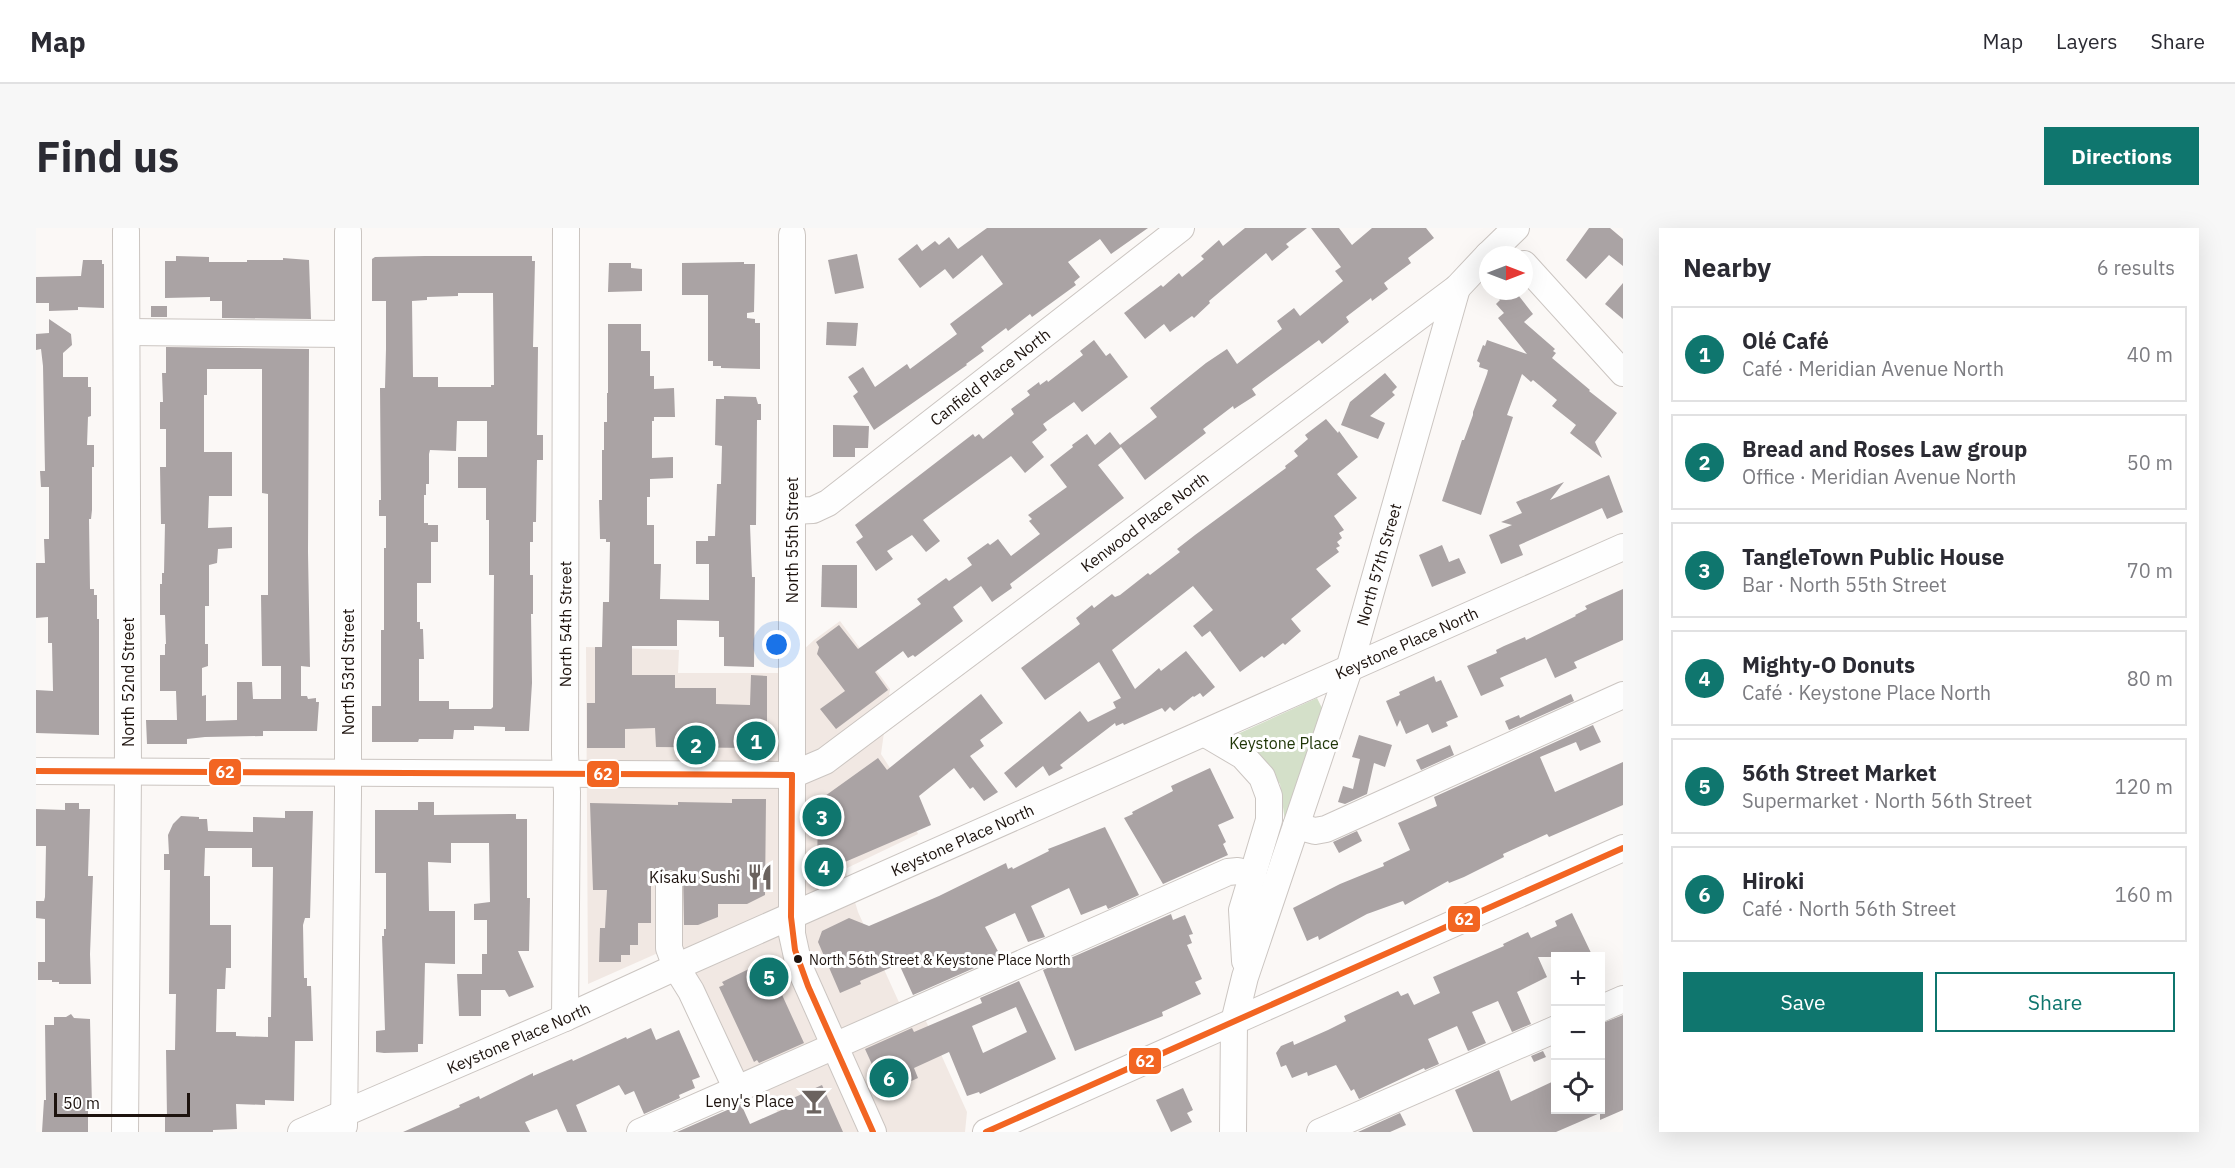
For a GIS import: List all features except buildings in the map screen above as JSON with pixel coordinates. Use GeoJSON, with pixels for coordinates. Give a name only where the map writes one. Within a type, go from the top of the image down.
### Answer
{"type":"FeatureCollection","features":[{"type":"Feature","properties":{"kind":"street","name":"North 54th Street"},"geometry":{"type":"LineString","coordinates":[[565,1018],[566,228]]}},
{"type":"Feature","properties":{"kind":"street","name":"Canfield Place North"},"geometry":{"type":"LineString","coordinates":[[792,511],[813,510],[828,503],[1181,228]]}},
{"type":"Feature","properties":{"kind":"street","name":"North 52nd Street"},"geometry":{"type":"LineString","coordinates":[[125,1132],[128,772],[127,229]]}},
{"type":"Feature","properties":{"kind":"street","name":"North 53rd Street"},"geometry":{"type":"LineString","coordinates":[[344,1122],[348,773],[348,229]]}},
{"type":"Feature","properties":{"kind":"street","name":"North 55th Street"},"geometry":{"type":"LineString","coordinates":[[792,230],[791,917],[799,966],[873,1132]]}},
{"type":"Feature","properties":{"kind":"street","name":"Kenwood Place North"},"geometry":{"type":"LineString","coordinates":[[792,775],[825,761],[1457,288],[1502,243]]}},
{"type":"Feature","properties":{"kind":"street"},"geometry":{"type":"LineString","coordinates":[[1533,276],[1623,373]]}},
{"type":"Feature","properties":{"kind":"street","name":"North 57th Street"},"geometry":{"type":"LineString","coordinates":[[1233,1132],[1234,1022],[1245,977],[1349,669],[1457,288]]}},
{"type":"Feature","properties":{"kind":"street"},"geometry":{"type":"LineString","coordinates":[[127,332],[348,334]]}},
{"type":"Feature","properties":{"kind":"street","name":"Keystone Place North"},"geometry":{"type":"LineString","coordinates":[[301,1132],[344,1122],[676,967],[1623,547]]}},
{"type":"Feature","properties":{"kind":"street"},"geometry":{"type":"LineString","coordinates":[[1296,826],[1315,831],[1326,829],[1623,695]]}},
{"type":"Feature","properties":{"kind":"street","name":"North 57th Street"},"geometry":{"type":"LineString","coordinates":[[1204,733],[1244,756],[1262,777],[1269,796],[1269,820],[1242,910],[1245,977]]}},
{"type":"Feature","properties":{"kind":"street"},"geometry":{"type":"LineString","coordinates":[[36,771],[792,775]]}},
{"type":"Feature","properties":{"kind":"street"},"geometry":{"type":"LineString","coordinates":[[986,1132],[1623,848]]}},
{"type":"Feature","properties":{"kind":"street"},"geometry":{"type":"LineString","coordinates":[[640,1132],[1228,872],[1238,871],[1253,875]]}},
{"type":"Feature","properties":{"kind":"street"},"geometry":{"type":"LineString","coordinates":[[669,885],[669,948],[676,967],[691,991],[732,1079]]}},
{"type":"Feature","properties":{"kind":"street"},"geometry":{"type":"LineString","coordinates":[[1605,1007],[1623,999]]}},
{"type":"Feature","properties":{"kind":"street"},"geometry":{"type":"LineString","coordinates":[[1320,1132],[1551,1031]]}},
{"type":"Feature","properties":{"kind":"shaded area"},"geometry":{"type":"Polygon","coordinates":[[[840,621],[890,689],[881,754],[892,771],[918,834],[845,869],[858,912],[902,1009],[925,1019],[967,1112],[965,1132],[786,1132],[769,1093],[727,1086],[667,949],[588,984],[586,647],[679,650],[678,673],[778,673],[814,640],[840,621]]]}},
{"type":"Feature","properties":{"kind":"green space","name":"Keystone Place"},"geometry":{"type":"Polygon","coordinates":[[[1317,698],[1324,712],[1285,822],[1280,784],[1257,754],[1231,737],[1317,698]]]}},
{"type":"Feature","properties":{"kind":"transit line","name":"62"},"geometry":{"type":"LineString","coordinates":[[36,771],[792,775]]}},
{"type":"Feature","properties":{"kind":"transit line","name":"62"},"geometry":{"type":"LineString","coordinates":[[792,775],[791,917],[795,950],[808,986],[873,1132]]}},
{"type":"Feature","properties":{"kind":"transit line","name":"62"},"geometry":{"type":"LineString","coordinates":[[986,1132],[1623,848]]}},
{"type":"Feature","properties":{"kind":"place","name":"Olé Café"},"geometry":{"type":"Point","coordinates":[756,741]}},
{"type":"Feature","properties":{"kind":"place","name":"Bread and Roses Law group"},"geometry":{"type":"Point","coordinates":[696,745]}},
{"type":"Feature","properties":{"kind":"place","name":"TangleTown Public House"},"geometry":{"type":"Point","coordinates":[822,817]}},
{"type":"Feature","properties":{"kind":"place","name":"Mighty-O Donuts"},"geometry":{"type":"Point","coordinates":[824,867]}},
{"type":"Feature","properties":{"kind":"place","name":"Kisaku Sushi"},"geometry":{"type":"Point","coordinates":[760,877]}},
{"type":"Feature","properties":{"kind":"place","name":"North 56th Street & Keystone Place North"},"geometry":{"type":"Point","coordinates":[798,959]}},
{"type":"Feature","properties":{"kind":"place","name":"56th Street Market"},"geometry":{"type":"Point","coordinates":[769,977]}},
{"type":"Feature","properties":{"kind":"place","name":"Hiroki"},"geometry":{"type":"Point","coordinates":[889,1078]}},
{"type":"Feature","properties":{"kind":"place","name":"Leny's Place"},"geometry":{"type":"Point","coordinates":[814,1101]}}]}
